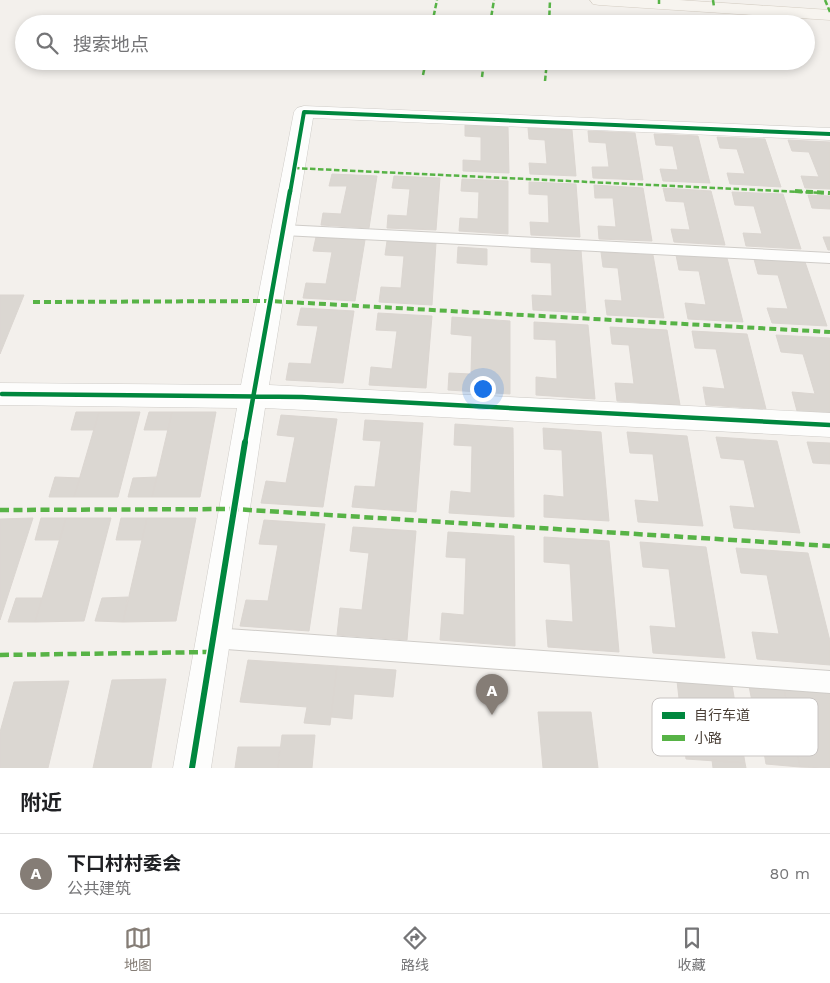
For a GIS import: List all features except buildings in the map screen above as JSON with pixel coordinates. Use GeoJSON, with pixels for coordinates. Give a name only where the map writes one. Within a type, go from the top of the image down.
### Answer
{"type":"FeatureCollection","features":[{"type":"Feature","properties":{"kind":"street"},"geometry":{"type":"LineString","coordinates":[[599,0],[830,15]]}},
{"type":"Feature","properties":{"kind":"street"},"geometry":{"type":"LineString","coordinates":[[192,768],[253,397],[304,112],[830,134]]}},
{"type":"Feature","properties":{"kind":"street"},"geometry":{"type":"LineString","coordinates":[[2,394],[302,397],[830,425]]}},
{"type":"Feature","properties":{"kind":"lane"},"geometry":{"type":"LineString","coordinates":[[283,230],[830,258]]}},
{"type":"Feature","properties":{"kind":"lane"},"geometry":{"type":"LineString","coordinates":[[212,638],[830,682]]}},
{"type":"Feature","properties":{"kind":"marked path"},"geometry":{"type":"LineString","coordinates":[[434,15],[437,0]]}},
{"type":"Feature","properties":{"kind":"marked path"},"geometry":{"type":"LineString","coordinates":[[492,15],[494,0]]}},
{"type":"Feature","properties":{"kind":"marked path"},"geometry":{"type":"LineString","coordinates":[[549,15],[550,0]]}},
{"type":"Feature","properties":{"kind":"marked path"},"geometry":{"type":"LineString","coordinates":[[713,0],[714,7]]}},
{"type":"Feature","properties":{"kind":"marked path"},"geometry":{"type":"LineString","coordinates":[[825,0],[830,12]]}},
{"type":"Feature","properties":{"kind":"marked path"},"geometry":{"type":"LineString","coordinates":[[423,75],[424,70]]}},
{"type":"Feature","properties":{"kind":"marked path"},"geometry":{"type":"LineString","coordinates":[[482,77],[483,70]]}},
{"type":"Feature","properties":{"kind":"marked path"},"geometry":{"type":"LineString","coordinates":[[545,81],[546,70]]}},
{"type":"Feature","properties":{"kind":"marked path"},"geometry":{"type":"LineString","coordinates":[[294,168],[830,193]]}},
{"type":"Feature","properties":{"kind":"marked path"},"geometry":{"type":"LineString","coordinates":[[33,302],[270,301],[830,332]]}},
{"type":"Feature","properties":{"kind":"marked path"},"geometry":{"type":"LineString","coordinates":[[0,510],[233,509],[830,546]]}},
{"type":"Feature","properties":{"kind":"marked path"},"geometry":{"type":"LineString","coordinates":[[0,655],[211,652]]}},
{"type":"Feature","properties":{"kind":"cycle path"},"geometry":{"type":"LineString","coordinates":[[192,768],[242,457],[304,112],[830,134]]}},
{"type":"Feature","properties":{"kind":"cycle path"},"geometry":{"type":"LineString","coordinates":[[2,394],[302,397],[830,425]]}},
{"type":"Feature","properties":{"kind":"place","name":"下口村村委会"},"geometry":{"type":"Point","coordinates":[492,715]}}]}
